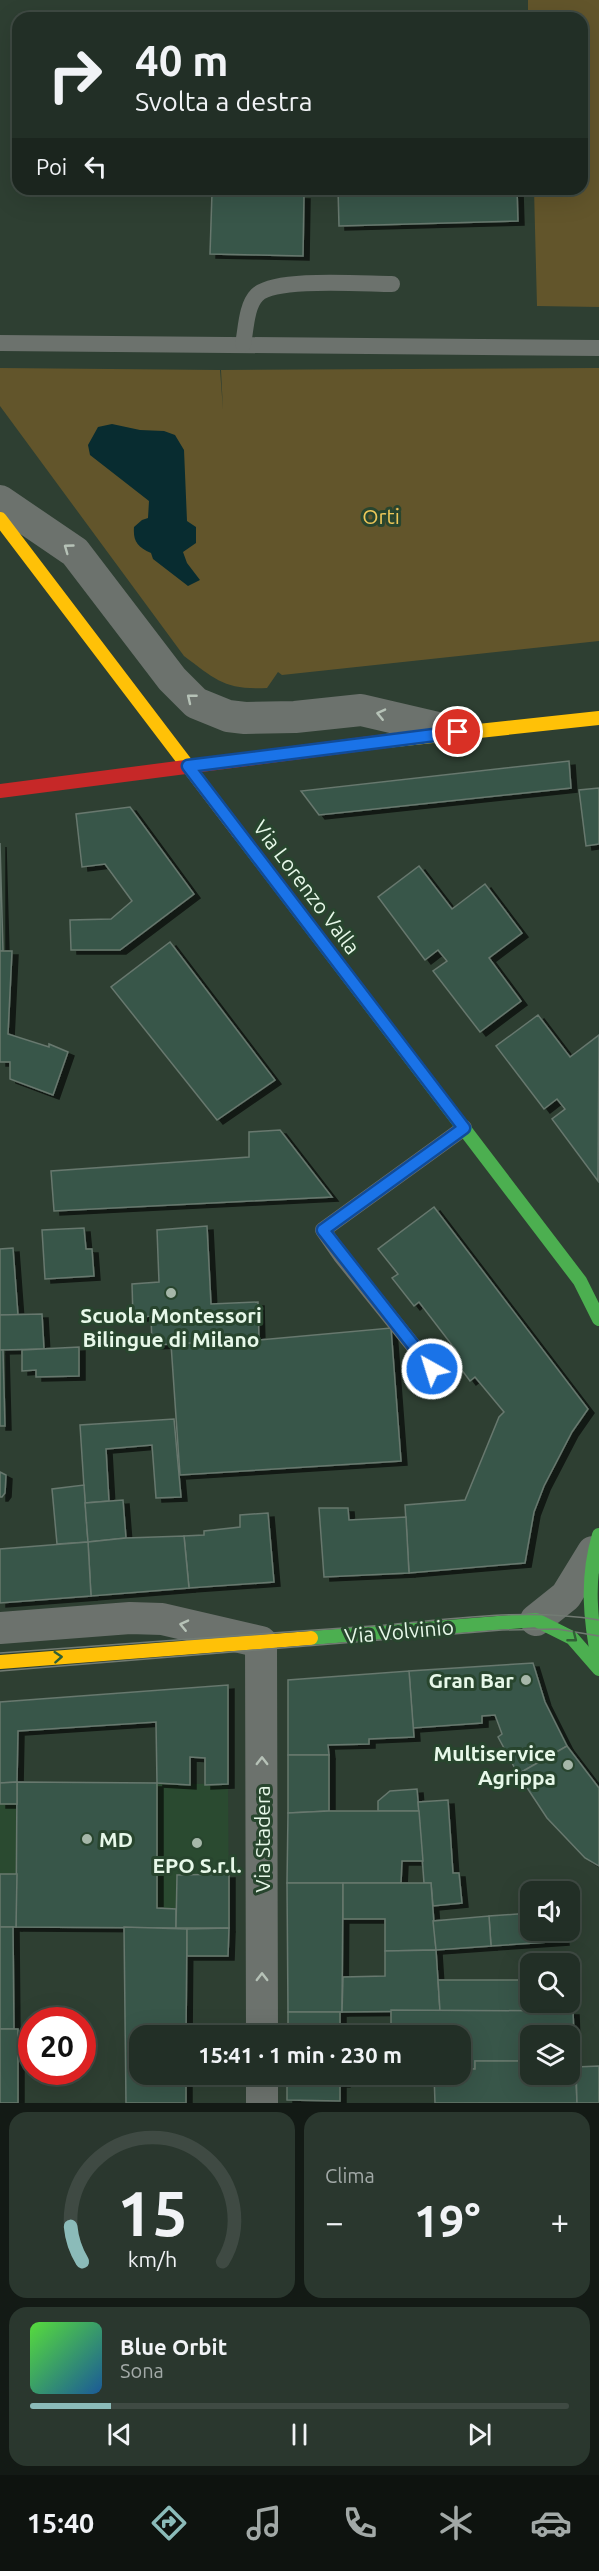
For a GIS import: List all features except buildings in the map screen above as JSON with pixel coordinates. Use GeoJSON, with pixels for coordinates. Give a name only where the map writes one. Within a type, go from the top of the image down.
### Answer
{"type":"FeatureCollection","features":[{"type":"Feature","properties":{"kind":"street"},"geometry":{"type":"LineString","coordinates":[[0,501],[75,552],[172,679],[196,703],[228,716],[245,718],[287,717],[362,710],[458,732]]}},
{"type":"Feature","properties":{"kind":"street","name":"Via Lorenzo Valla"},"geometry":{"type":"LineString","coordinates":[[0,519],[580,1281],[599,1319]]}},
{"type":"Feature","properties":{"kind":"street"},"geometry":{"type":"LineString","coordinates":[[0,791],[458,732],[599,718]]}},
{"type":"Feature","properties":{"kind":"street","name":"Via Lorenzo Valla"},"geometry":{"type":"LineString","coordinates":[[580,1281],[599,1298]]}},
{"type":"Feature","properties":{"kind":"street"},"geometry":{"type":"LineString","coordinates":[[536,1620],[567,1596],[596,1543]]}},
{"type":"Feature","properties":{"kind":"street"},"geometry":{"type":"LineString","coordinates":[[596,1543],[589,1584],[589,1611],[599,1667]]}},
{"type":"Feature","properties":{"kind":"street","name":"Via Volvinio"},"geometry":{"type":"LineString","coordinates":[[0,1628],[130,1618],[162,1620],[261,1642]]}},
{"type":"Feature","properties":{"kind":"street","name":"Via Volvinio"},"geometry":{"type":"LineString","coordinates":[[0,1662],[536,1620],[562,1630],[579,1642],[599,1667]]}},
{"type":"Feature","properties":{"kind":"street","name":"Via Stadera"},"geometry":{"type":"LineString","coordinates":[[261,1642],[262,2025]]}},
{"type":"Feature","properties":{"kind":"street"},"geometry":{"type":"LineString","coordinates":[[262,2085],[262,2103]]}},
{"type":"Feature","properties":{"kind":"lane"},"geometry":{"type":"LineString","coordinates":[[243,344],[249,314],[257,295],[273,286],[392,284]]}},
{"type":"Feature","properties":{"kind":"lane"},"geometry":{"type":"LineString","coordinates":[[0,343],[599,348]]}},
{"type":"Feature","properties":{"kind":"lane"},"geometry":{"type":"LineString","coordinates":[[432,1369],[323,1230],[464,1128]]}},
{"type":"Feature","properties":{"kind":"shaded area","name":"MD"},"geometry":{"type":"Polygon","coordinates":[[[0,1783],[228,1784],[229,1928],[0,1927],[0,1783]]]}},
{"type":"Feature","properties":{"kind":"green space"},"geometry":{"type":"Polygon","coordinates":[[[528,0],[599,0],[599,307],[537,306],[534,195],[588,195],[588,12],[528,12],[528,0]]]}},
{"type":"Feature","properties":{"kind":"green space","name":"Orti"},"geometry":{"type":"Polygon","coordinates":[[[0,368],[220,370],[223,410],[221,370],[599,368],[599,641],[282,675],[278,672],[267,688],[241,687],[222,682],[184,656],[0,406],[0,368]]]}},
{"type":"Feature","properties":{"kind":"water"},"geometry":{"type":"Polygon","coordinates":[[[112,424],[140,430],[164,431],[175,435],[184,450],[187,521],[196,527],[196,543],[183,552],[187,563],[200,580],[188,586],[153,559],[151,553],[137,543],[134,527],[148,518],[149,501],[90,455],[88,445],[98,427],[112,424]]]}},
{"type":"Feature","properties":{"kind":"tram line"},"geometry":{"type":"LineString","coordinates":[[0,1653],[486,1616],[571,1616],[599,1620]]}},
{"type":"Feature","properties":{"kind":"tram line"},"geometry":{"type":"LineString","coordinates":[[0,1671],[502,1630],[557,1629],[599,1636]]}},
{"type":"Feature","properties":{"kind":"traffic: fast"},"geometry":{"type":"LineString","coordinates":[[238,832],[580,1281],[599,1319]]}},
{"type":"Feature","properties":{"kind":"traffic: fast"},"geometry":{"type":"LineString","coordinates":[[599,1535],[591,1584],[593,1631],[599,1664]]}},
{"type":"Feature","properties":{"kind":"traffic: fast"},"geometry":{"type":"LineString","coordinates":[[311,1638],[536,1620],[572,1638],[599,1669]]}},
{"type":"Feature","properties":{"kind":"traffic: slow"},"geometry":{"type":"LineString","coordinates":[[0,519],[238,832]]}},
{"type":"Feature","properties":{"kind":"traffic: slow"},"geometry":{"type":"LineString","coordinates":[[386,741],[599,718]]}},
{"type":"Feature","properties":{"kind":"traffic: slow"},"geometry":{"type":"LineString","coordinates":[[0,1662],[311,1638]]}},
{"type":"Feature","properties":{"kind":"traffic: jam"},"geometry":{"type":"LineString","coordinates":[[0,791],[386,741]]}},
{"type":"Feature","properties":{"kind":"place","name":"Scuola Montessori Bilingue di Milano"},"geometry":{"type":"Point","coordinates":[171,1293]}},
{"type":"Feature","properties":{"kind":"place","name":"Gran Bar"},"geometry":{"type":"Point","coordinates":[526,1680]}},
{"type":"Feature","properties":{"kind":"place","name":"Multiservice Agrippa"},"geometry":{"type":"Point","coordinates":[568,1765]}},
{"type":"Feature","properties":{"kind":"place","name":"MD"},"geometry":{"type":"Point","coordinates":[87,1839]}},
{"type":"Feature","properties":{"kind":"place","name":"EPO S.r.l."},"geometry":{"type":"Point","coordinates":[197,1843]}},
{"type":"Feature","properties":{"kind":"route"},"geometry":{"type":"LineString","coordinates":[[432,1369],[341,1256],[323,1230],[464,1128],[188,766],[458,732]]}}]}
